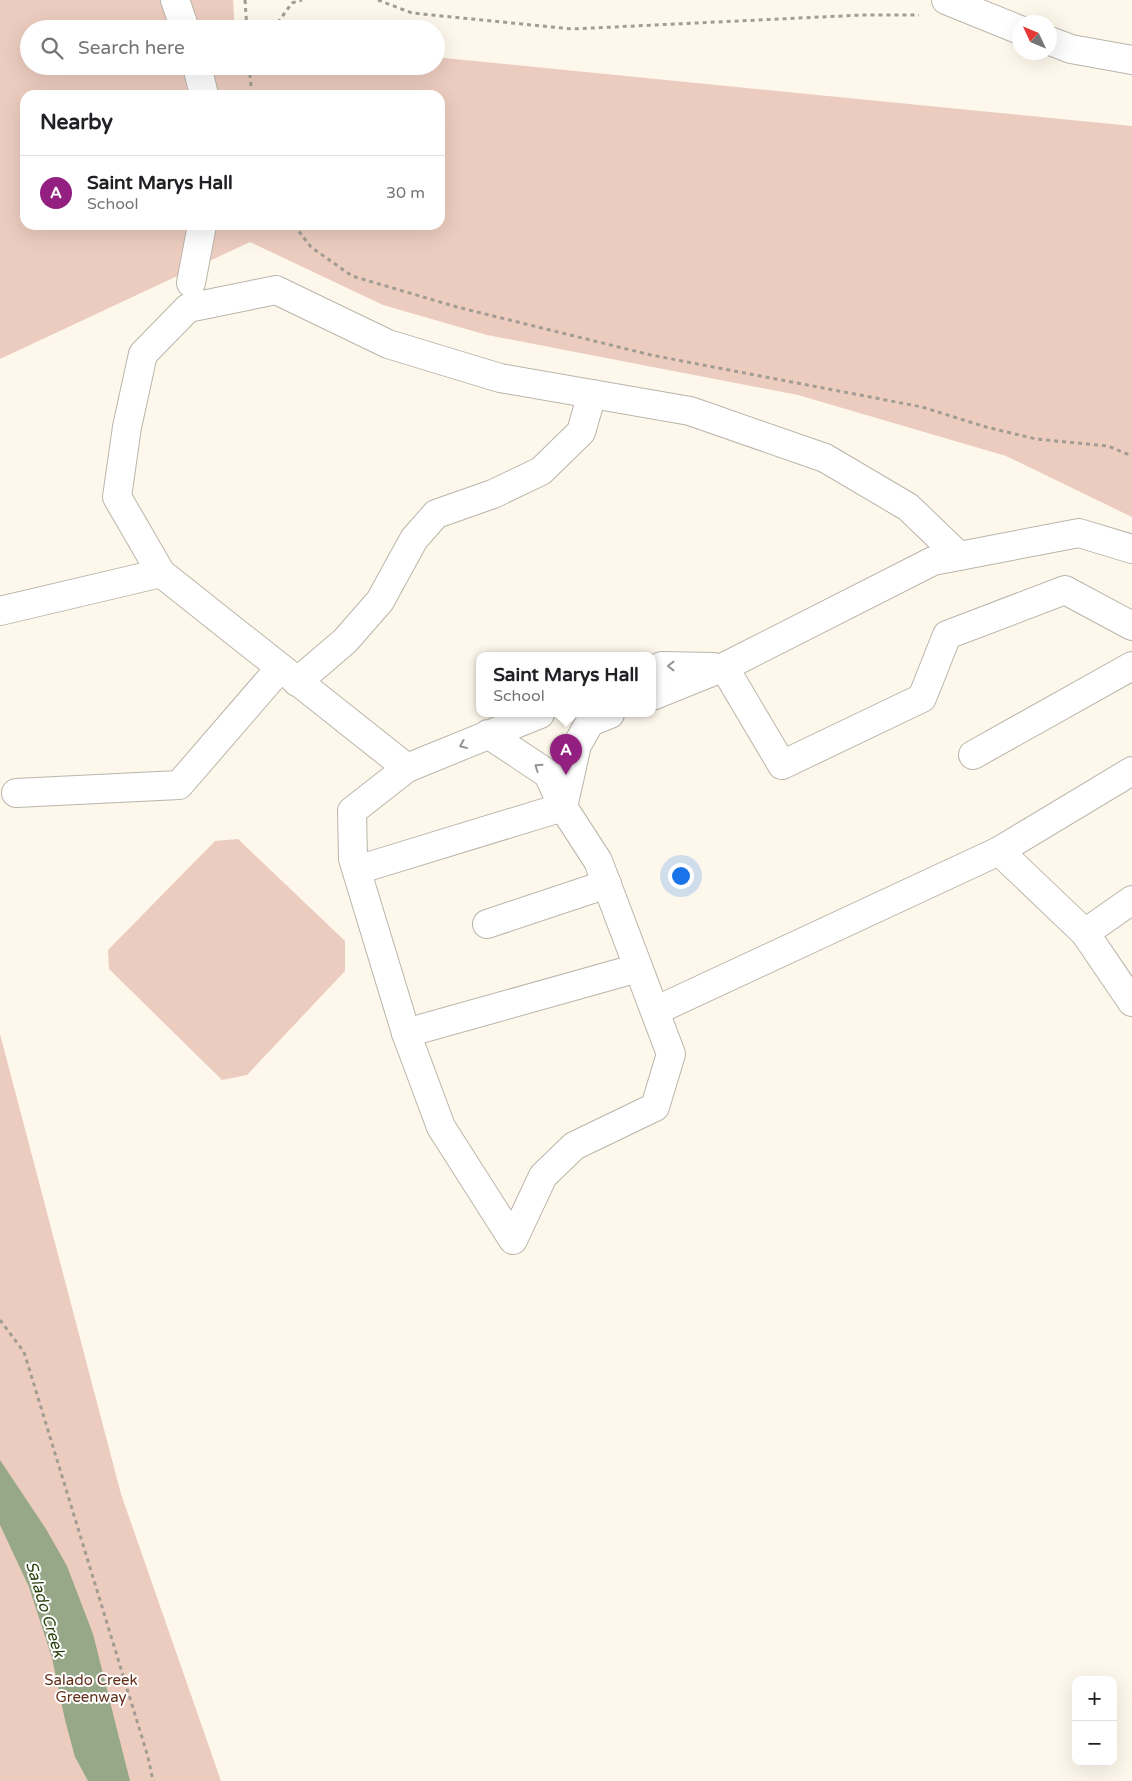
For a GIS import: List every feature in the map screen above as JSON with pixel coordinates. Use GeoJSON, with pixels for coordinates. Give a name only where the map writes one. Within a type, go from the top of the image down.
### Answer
{"type":"FeatureCollection","features":[{"type":"Feature","properties":{"kind":"lane"},"geometry":{"type":"LineString","coordinates":[[175,0],[182,20]]}},
{"type":"Feature","properties":{"kind":"lane"},"geometry":{"type":"LineString","coordinates":[[946,0],[1012,27]]}},
{"type":"Feature","properties":{"kind":"lane"},"geometry":{"type":"LineString","coordinates":[[1057,44],[1071,49],[1132,60]]}},
{"type":"Feature","properties":{"kind":"lane"},"geometry":{"type":"LineString","coordinates":[[199,75],[203,90]]}},
{"type":"Feature","properties":{"kind":"lane"},"geometry":{"type":"LineString","coordinates":[[191,282],[201,230]]}},
{"type":"Feature","properties":{"kind":"lane"},"geometry":{"type":"LineString","coordinates":[[407,768],[161,572],[117,497],[127,427],[143,354],[188,308],[276,290],[388,344],[500,378],[690,411],[825,458],[908,507],[959,556]]}},
{"type":"Feature","properties":{"kind":"lane"},"geometry":{"type":"LineString","coordinates":[[16,793],[179,785],[289,675],[345,641],[380,601],[414,539],[436,514],[493,494],[541,471],[581,432],[592,394]]}},
{"type":"Feature","properties":{"kind":"lane"},"geometry":{"type":"LineString","coordinates":[[656,694],[724,667],[933,561],[1079,532],[1132,549]]}},
{"type":"Feature","properties":{"kind":"lane"},"geometry":{"type":"LineString","coordinates":[[0,611],[161,572]]}},
{"type":"Feature","properties":{"kind":"lane"},"geometry":{"type":"LineString","coordinates":[[724,667],[782,765],[922,698],[947,634],[1065,590],[1132,626]]}},
{"type":"Feature","properties":{"kind":"lane"},"geometry":{"type":"LineString","coordinates":[[656,668],[662,666],[724,667]]}},
{"type":"Feature","properties":{"kind":"lane"},"geometry":{"type":"LineString","coordinates":[[973,756],[1132,666]]}},
{"type":"Feature","properties":{"kind":"lane"},"geometry":{"type":"LineString","coordinates":[[488,734],[548,774],[563,807],[598,861],[671,1054],[655,1107],[574,1146],[543,1176],[513,1240],[440,1127],[406,1033],[356,870],[353,859],[352,811],[407,768],[488,734],[532,717]]}},
{"type":"Feature","properties":{"kind":"lane"},"geometry":{"type":"LineString","coordinates":[[563,807],[576,745],[590,722],[602,717]]}},
{"type":"Feature","properties":{"kind":"lane"},"geometry":{"type":"LineString","coordinates":[[655,1011],[999,851],[1132,771]]}},
{"type":"Feature","properties":{"kind":"lane"},"geometry":{"type":"LineString","coordinates":[[356,870],[563,807]]}},
{"type":"Feature","properties":{"kind":"lane"},"geometry":{"type":"LineString","coordinates":[[999,851],[1085,933],[1132,1002]]}},
{"type":"Feature","properties":{"kind":"lane"},"geometry":{"type":"LineString","coordinates":[[486,924],[607,884]]}},
{"type":"Feature","properties":{"kind":"lane"},"geometry":{"type":"LineString","coordinates":[[1085,933],[1132,900]]}},
{"type":"Feature","properties":{"kind":"lane"},"geometry":{"type":"LineString","coordinates":[[406,1033],[638,968]]}},
{"type":"Feature","properties":{"kind":"path"},"geometry":{"type":"LineString","coordinates":[[244,0],[246,20]]}},
{"type":"Feature","properties":{"kind":"path"},"geometry":{"type":"LineString","coordinates":[[280,20],[292,3],[302,0]]}},
{"type":"Feature","properties":{"kind":"path"},"geometry":{"type":"LineString","coordinates":[[378,0],[412,13],[572,29],[862,15],[921,15]]}},
{"type":"Feature","properties":{"kind":"path"},"geometry":{"type":"LineString","coordinates":[[251,75],[252,90]]}},
{"type":"Feature","properties":{"kind":"path"},"geometry":{"type":"LineString","coordinates":[[298,230],[311,247],[352,276],[456,307],[651,355],[922,407],[986,427],[1036,439],[1108,446],[1132,456]]}},
{"type":"Feature","properties":{"kind":"path"},"geometry":{"type":"LineString","coordinates":[[0,1320],[24,1352],[148,1756],[153,1781]]}},
{"type":"Feature","properties":{"kind":"green space"},"geometry":{"type":"Polygon","coordinates":[[[0,0],[233,0],[234,20],[20,20],[20,75],[445,75],[445,58],[1132,126],[1132,517],[1006,456],[798,395],[487,335],[383,305],[250,242],[0,359],[0,0]]]}},
{"type":"Feature","properties":{"kind":"green space"},"geometry":{"type":"Polygon","coordinates":[[[238,839],[345,941],[345,971],[247,1075],[222,1080],[109,969],[108,950],[215,841],[238,839]]]}},
{"type":"Feature","properties":{"kind":"green space","name":"Salado Creek Greenway"},"geometry":{"type":"Polygon","coordinates":[[[0,1034],[121,1494],[221,1781],[0,1781],[0,1034]]]}},
{"type":"Feature","properties":{"kind":"water","name":"Salado Creek"},"geometry":{"type":"Polygon","coordinates":[[[0,1460],[46,1529],[67,1566],[93,1634],[130,1781],[88,1781],[75,1757],[52,1658],[29,1587],[0,1525],[0,1460]]]}},
{"type":"Feature","properties":{"kind":"place","name":"Saint Marys Hall"},"geometry":{"type":"Point","coordinates":[566,775]}}]}
